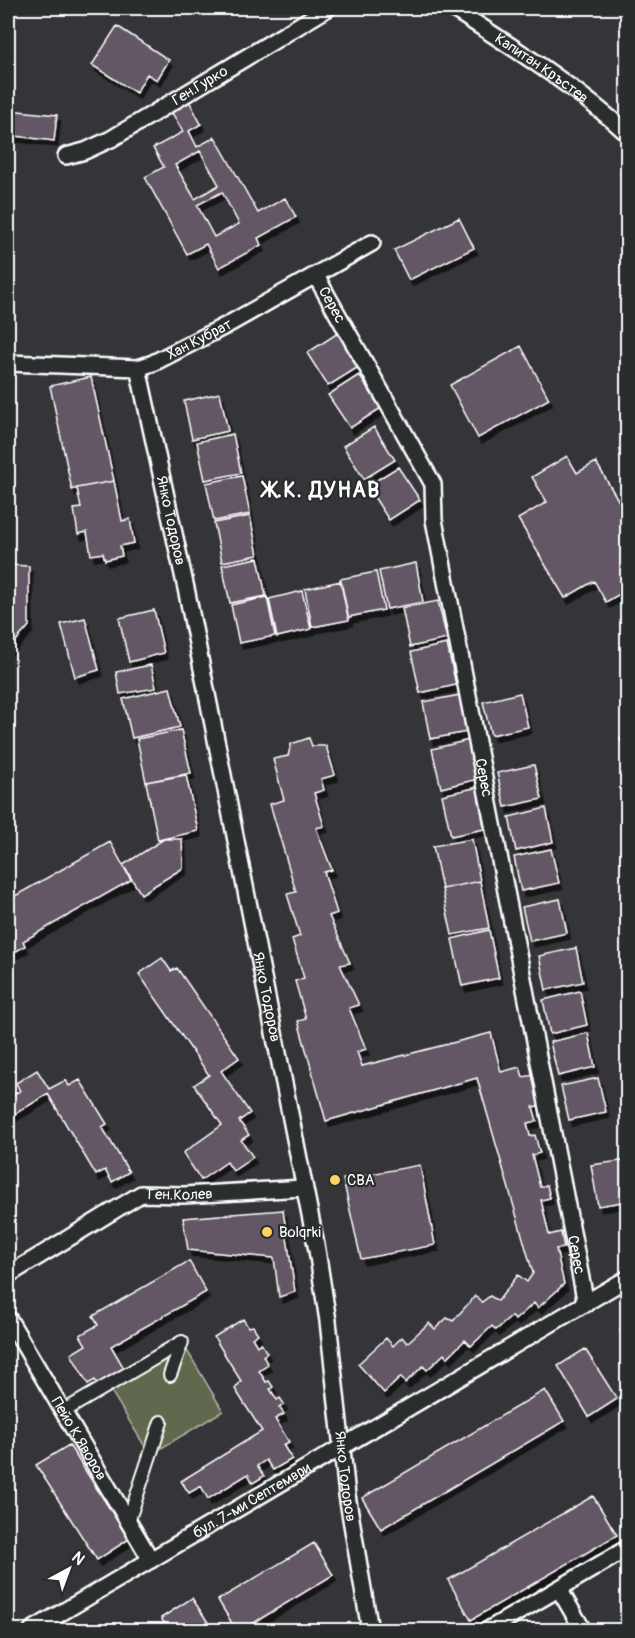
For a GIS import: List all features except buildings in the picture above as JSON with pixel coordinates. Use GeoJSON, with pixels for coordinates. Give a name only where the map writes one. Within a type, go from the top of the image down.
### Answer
{"type":"FeatureCollection","features":[{"type":"Feature","properties":{"kind":"street","name":"Ген.Гурко"},"geometry":{"type":"LineString","coordinates":[[66,156],[85,151],[111,139],[328,8]]}},
{"type":"Feature","properties":{"kind":"street","name":"Капитан Кръстев"},"geometry":{"type":"LineString","coordinates":[[452,8],[599,108],[627,134]]}},
{"type":"Feature","properties":{"kind":"street","name":"Хан Кубрат"},"geometry":{"type":"LineString","coordinates":[[8,363],[138,368],[153,363],[206,336],[372,243]]}},
{"type":"Feature","properties":{"kind":"street","name":"Серес"},"geometry":{"type":"LineString","coordinates":[[316,276],[433,484],[434,520],[586,1304]]}},
{"type":"Feature","properties":{"kind":"street","name":"Янко Тодоров"},"geometry":{"type":"LineString","coordinates":[[138,368],[187,592],[317,1251],[328,1321],[347,1495],[370,1630]]}},
{"type":"Feature","properties":{"kind":"street","name":"Ген.Колев"},"geometry":{"type":"LineString","coordinates":[[8,1275],[141,1194],[184,1195],[304,1188]]}},
{"type":"Feature","properties":{"kind":"street","name":"бул. 7-ми Септември"},"geometry":{"type":"LineString","coordinates":[[32,1630],[627,1278]]}},
{"type":"Feature","properties":{"kind":"street","name":"Пейо К.Яворов"},"geometry":{"type":"LineString","coordinates":[[8,1318],[151,1560]]}},
{"type":"Feature","properties":{"kind":"street"},"geometry":{"type":"LineString","coordinates":[[64,1411],[182,1342],[170,1375]]}},
{"type":"Feature","properties":{"kind":"street"},"geometry":{"type":"LineString","coordinates":[[128,1522],[161,1422]]}},
{"type":"Feature","properties":{"kind":"street"},"geometry":{"type":"LineString","coordinates":[[488,1630],[627,1548]]}},
{"type":"Feature","properties":{"kind":"street"},"geometry":{"type":"LineString","coordinates":[[559,1589],[583,1630]]}},
{"type":"Feature","properties":{"kind":"green space"},"geometry":{"type":"Polygon","coordinates":[[[182,1342],[223,1411],[150,1455],[108,1386],[182,1342]]]}},
{"type":"Feature","properties":{"kind":"place","name":"CBA"},"geometry":{"type":"Point","coordinates":[335,1180]}},
{"type":"Feature","properties":{"kind":"place","name":"Bolqrki"},"geometry":{"type":"Point","coordinates":[267,1232]}},
{"type":"Feature","properties":{"kind":"district","name":"Ж.К. ДУНАВ"},"geometry":{"type":"Point","coordinates":[322,490]}}]}
